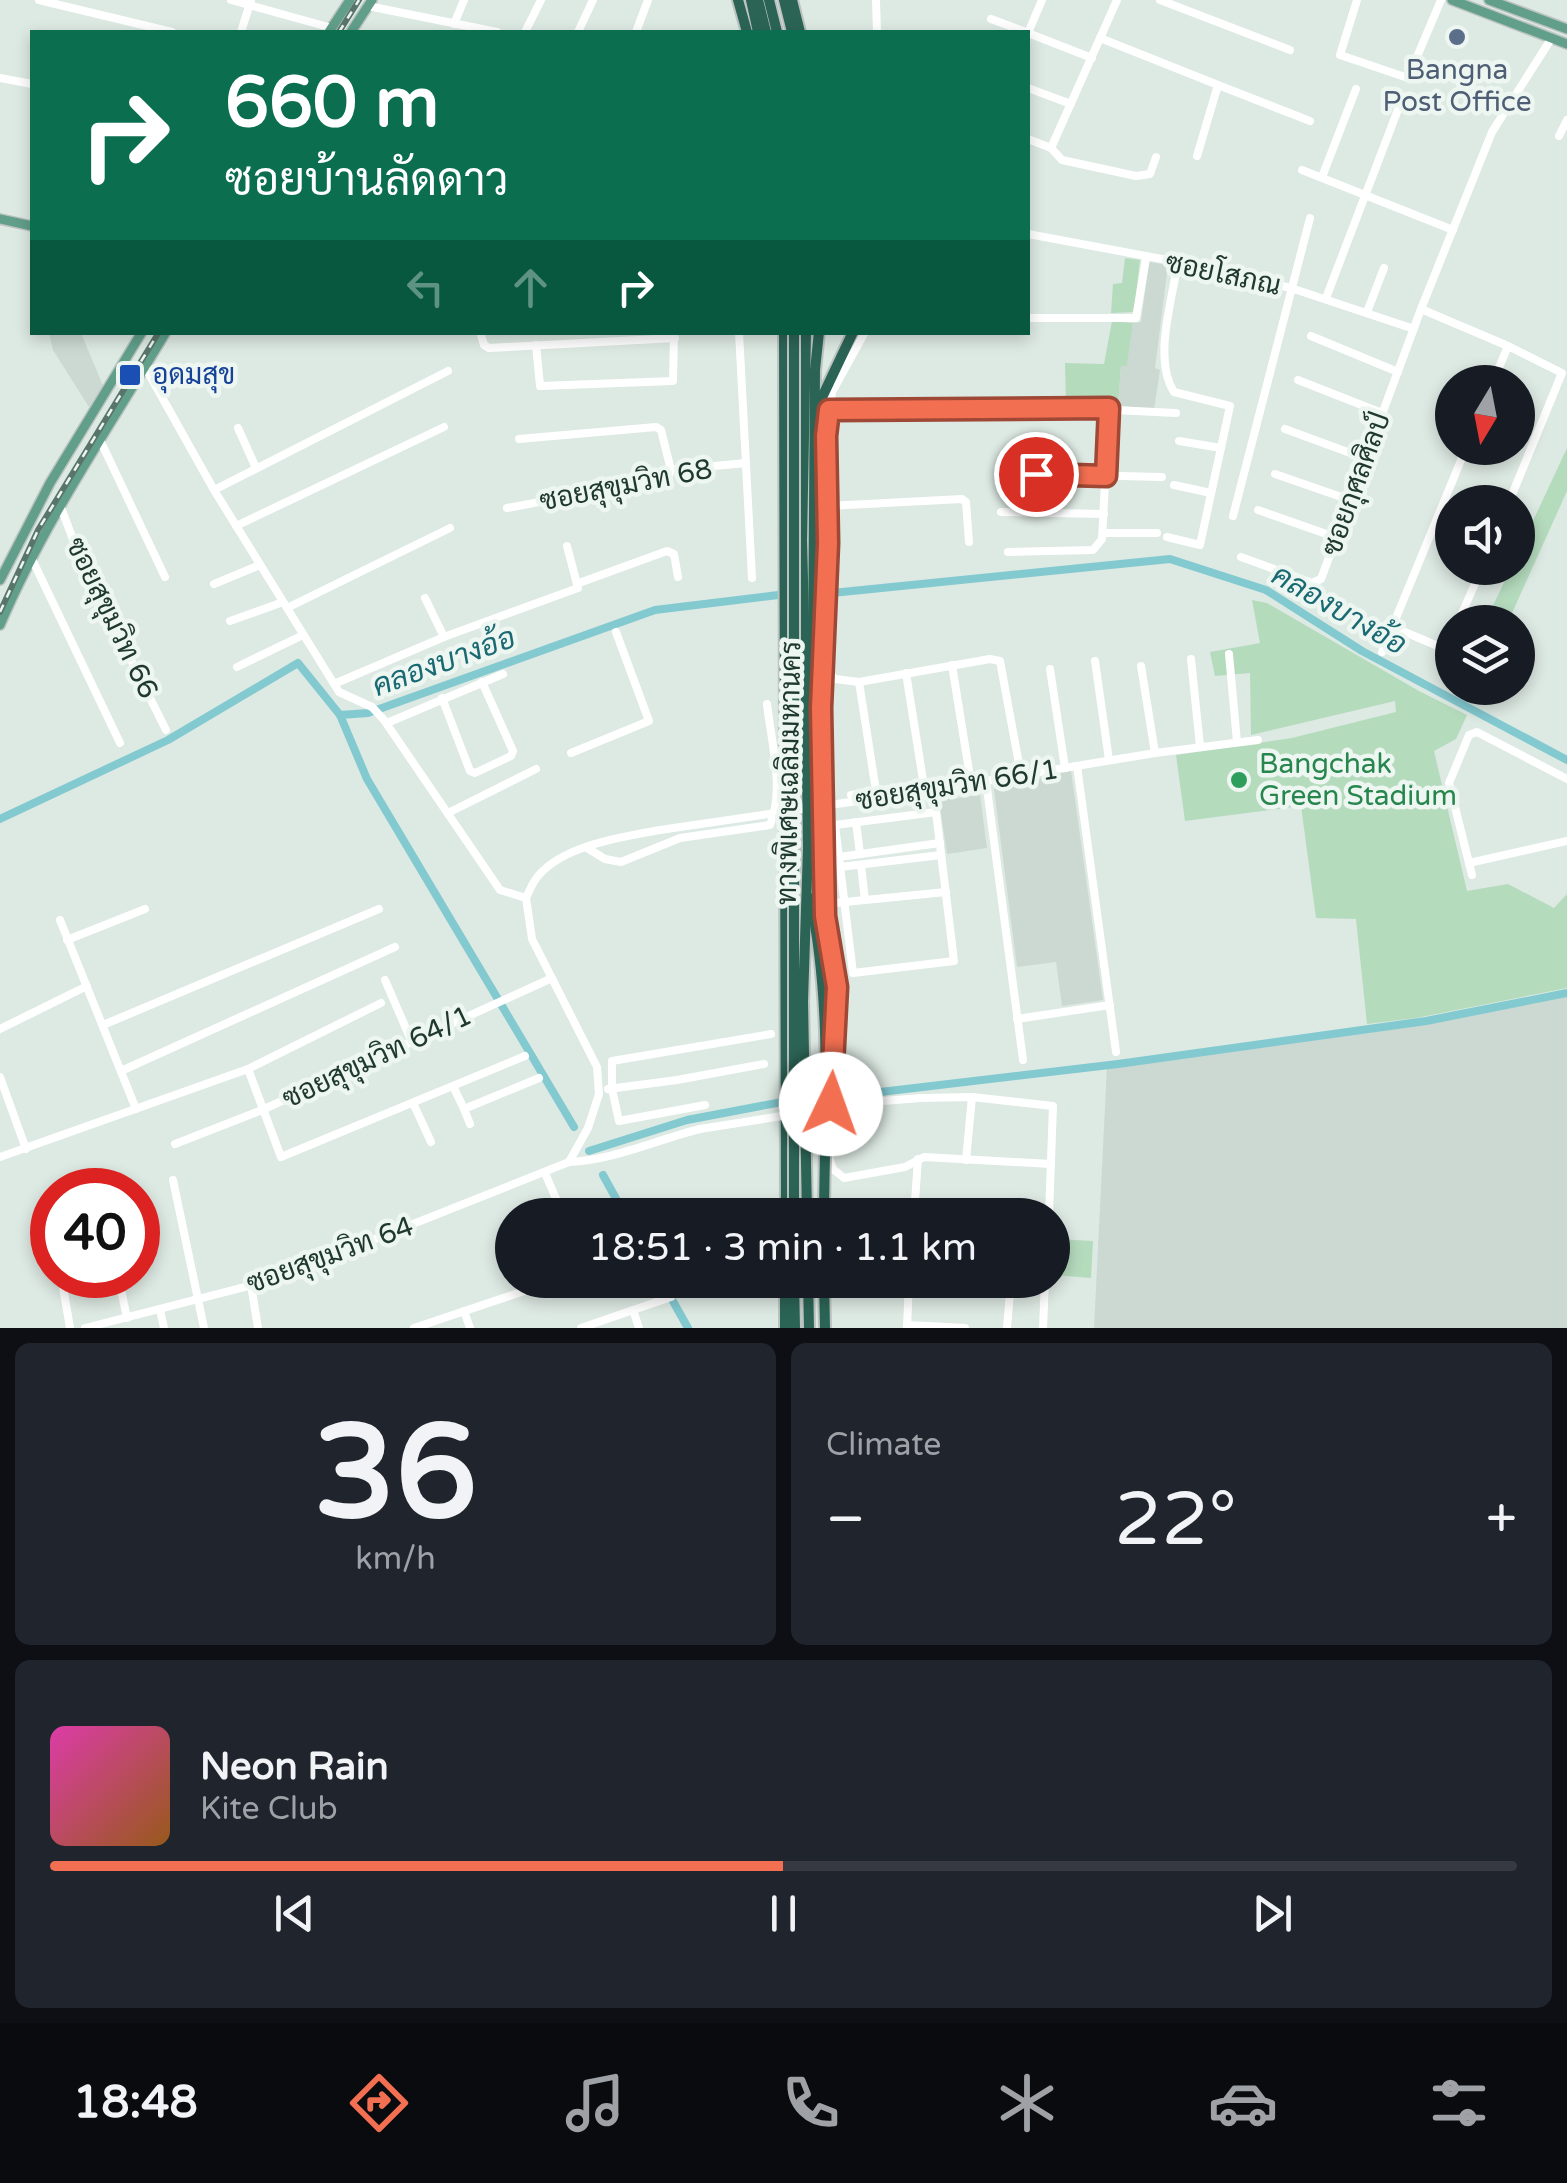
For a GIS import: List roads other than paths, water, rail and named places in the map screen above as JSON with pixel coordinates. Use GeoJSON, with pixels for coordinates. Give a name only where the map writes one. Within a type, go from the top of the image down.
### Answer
{"type":"FeatureCollection","features":[{"type":"Feature","properties":{"kind":"highway"},"geometry":{"type":"LineString","coordinates":[[738,0],[746,30]]}},
{"type":"Feature","properties":{"kind":"highway"},"geometry":{"type":"LineString","coordinates":[[755,0],[758,30]]}},
{"type":"Feature","properties":{"kind":"highway"},"geometry":{"type":"LineString","coordinates":[[755,0],[765,30]]}},
{"type":"Feature","properties":{"kind":"highway"},"geometry":{"type":"LineString","coordinates":[[769,0],[776,30]]}},
{"type":"Feature","properties":{"kind":"highway"},"geometry":{"type":"LineString","coordinates":[[784,0],[792,30]]}},
{"type":"Feature","properties":{"kind":"highway"},"geometry":{"type":"LineString","coordinates":[[795,0],[801,30]]}},
{"type":"Feature","properties":{"kind":"highway","name":"ทางพิเศษเฉลิมมหานคร"},"geometry":{"type":"LineString","coordinates":[[781,335],[786,1198]]}},
{"type":"Feature","properties":{"kind":"highway"},"geometry":{"type":"LineString","coordinates":[[794,335],[794,1198]]}},
{"type":"Feature","properties":{"kind":"highway"},"geometry":{"type":"LineString","coordinates":[[806,335],[802,541],[807,882],[803,1002],[806,1198]]}},
{"type":"Feature","properties":{"kind":"highway","name":"ทางพิเศษเฉลิมมหานคร"},"geometry":{"type":"LineString","coordinates":[[806,1198],[814,416],[819,335]]}},
{"type":"Feature","properties":{"kind":"highway"},"geometry":{"type":"LineString","coordinates":[[814,416],[852,335]]}},
{"type":"Feature","properties":{"kind":"highway"},"geometry":{"type":"LineString","coordinates":[[807,882],[822,953],[827,1010],[824,1198]]}},
{"type":"Feature","properties":{"kind":"highway"},"geometry":{"type":"LineString","coordinates":[[785,1298],[785,1328]]}},
{"type":"Feature","properties":{"kind":"highway"},"geometry":{"type":"LineString","coordinates":[[794,1298],[795,1328]]}},
{"type":"Feature","properties":{"kind":"highway"},"geometry":{"type":"LineString","coordinates":[[806,1298],[806,1328]]}},
{"type":"Feature","properties":{"kind":"highway"},"geometry":{"type":"LineString","coordinates":[[824,1298],[825,1328]]}},
{"type":"Feature","properties":{"kind":"main road"},"geometry":{"type":"LineString","coordinates":[[330,30],[350,0]]}},
{"type":"Feature","properties":{"kind":"main road"},"geometry":{"type":"LineString","coordinates":[[1456,1],[1567,44]]}},
{"type":"Feature","properties":{"kind":"main road"},"geometry":{"type":"LineString","coordinates":[[1496,1],[1567,29]]}},
{"type":"Feature","properties":{"kind":"main road"},"geometry":{"type":"LineString","coordinates":[[352,30],[370,3]]}},
{"type":"Feature","properties":{"kind":"main road"},"geometry":{"type":"LineString","coordinates":[[0,220],[30,226]]}},
{"type":"Feature","properties":{"kind":"main road"},"geometry":{"type":"LineString","coordinates":[[0,580],[50,483],[140,335]]}},
{"type":"Feature","properties":{"kind":"main road"},"geometry":{"type":"LineString","coordinates":[[0,625],[60,505],[164,335]]}},
{"type":"Feature","properties":{"kind":"street"},"geometry":{"type":"LineString","coordinates":[[38,0],[164,30]]}},
{"type":"Feature","properties":{"kind":"street"},"geometry":{"type":"LineString","coordinates":[[230,0],[330,30]]}},
{"type":"Feature","properties":{"kind":"street"},"geometry":{"type":"LineString","coordinates":[[454,24],[464,0]]}},
{"type":"Feature","properties":{"kind":"street"},"geometry":{"type":"LineString","coordinates":[[526,30],[542,0]]}},
{"type":"Feature","properties":{"kind":"street"},"geometry":{"type":"LineString","coordinates":[[579,30],[593,0]]}},
{"type":"Feature","properties":{"kind":"street"},"geometry":{"type":"LineString","coordinates":[[637,30],[648,0]]}},
{"type":"Feature","properties":{"kind":"street"},"geometry":{"type":"LineString","coordinates":[[876,0],[877,30]]}},
{"type":"Feature","properties":{"kind":"street"},"geometry":{"type":"LineString","coordinates":[[1028,30],[1042,0]]}},
{"type":"Feature","properties":{"kind":"street"},"geometry":{"type":"LineString","coordinates":[[1051,148],[1117,0]]}},
{"type":"Feature","properties":{"kind":"street"},"geometry":{"type":"LineString","coordinates":[[1160,0],[1290,50]]}},
{"type":"Feature","properties":{"kind":"street"},"geometry":{"type":"LineString","coordinates":[[1357,0],[1340,55],[1408,78],[1441,0]]}},
{"type":"Feature","properties":{"kind":"street"},"geometry":{"type":"LineString","coordinates":[[242,30],[250,3]]}},
{"type":"Feature","properties":{"kind":"street"},"geometry":{"type":"LineString","coordinates":[[370,3],[486,30]]}},
{"type":"Feature","properties":{"kind":"street"},"geometry":{"type":"LineString","coordinates":[[991,19],[1019,30]]}},
{"type":"Feature","properties":{"kind":"street"},"geometry":{"type":"LineString","coordinates":[[1030,34],[1092,58]]}},
{"type":"Feature","properties":{"kind":"street"},"geometry":{"type":"LineString","coordinates":[[1100,38],[1310,121]]}},
{"type":"Feature","properties":{"kind":"street","name":"ซอยกุศลศิลป์"},"geometry":{"type":"LineString","coordinates":[[1241,557],[1318,582],[1492,132],[1551,39]]}},
{"type":"Feature","properties":{"kind":"street"},"geometry":{"type":"LineString","coordinates":[[0,78],[30,84]]}},
{"type":"Feature","properties":{"kind":"street"},"geometry":{"type":"LineString","coordinates":[[1197,156],[1218,84]]}},
{"type":"Feature","properties":{"kind":"street"},"geometry":{"type":"LineString","coordinates":[[1030,89],[1071,104]]}},
{"type":"Feature","properties":{"kind":"street"},"geometry":{"type":"LineString","coordinates":[[1322,177],[1356,89]]}},
{"type":"Feature","properties":{"kind":"street"},"geometry":{"type":"LineString","coordinates":[[1326,298],[1402,99]]}},
{"type":"Feature","properties":{"kind":"street"},"geometry":{"type":"LineString","coordinates":[[1559,136],[1567,120]]}},
{"type":"Feature","properties":{"kind":"street"},"geometry":{"type":"LineString","coordinates":[[1030,140],[1051,148],[1062,160],[1136,176],[1150,174],[1156,157]]}},
{"type":"Feature","properties":{"kind":"street"},"geometry":{"type":"LineString","coordinates":[[1302,170],[1453,230]]}},
{"type":"Feature","properties":{"kind":"street"},"geometry":{"type":"LineString","coordinates":[[1232,516],[1310,218]]}},
{"type":"Feature","properties":{"kind":"street","name":"ซอยโสภณ"},"geometry":{"type":"LineString","coordinates":[[1030,234],[1291,288],[1414,329]]}},
{"type":"Feature","properties":{"kind":"street"},"geometry":{"type":"LineString","coordinates":[[1030,318],[1136,318],[1146,258]]}},
{"type":"Feature","properties":{"kind":"street"},"geometry":{"type":"LineString","coordinates":[[1167,537],[1200,545],[1230,406],[1174,392],[1166,380],[1162,362],[1178,262]]}},
{"type":"Feature","properties":{"kind":"street"},"geometry":{"type":"LineString","coordinates":[[1367,312],[1384,268]]}},
{"type":"Feature","properties":{"kind":"street"},"geometry":{"type":"LineString","coordinates":[[1421,309],[1562,373],[1516,485]]}},
{"type":"Feature","properties":{"kind":"street"},"geometry":{"type":"LineString","coordinates":[[481,335],[489,348],[675,336],[673,381],[540,386],[536,346]]}},
{"type":"Feature","properties":{"kind":"street","name":"ซอยสุขุมวิท 68"},"geometry":{"type":"LineString","coordinates":[[739,335],[752,578]]}},
{"type":"Feature","properties":{"kind":"street"},"geometry":{"type":"LineString","coordinates":[[862,335],[832,392],[826,436],[828,506],[822,666],[825,904],[837,987],[828,1160],[844,1178],[905,1168],[918,1160],[1051,1164],[1050,1198]]}},
{"type":"Feature","properties":{"kind":"street"},"geometry":{"type":"LineString","coordinates":[[1311,336],[1398,372]]}},
{"type":"Feature","properties":{"kind":"street"},"geometry":{"type":"LineString","coordinates":[[1500,365],[1508,346]]}},
{"type":"Feature","properties":{"kind":"street"},"geometry":{"type":"LineString","coordinates":[[145,367],[214,490],[339,692],[372,707],[386,721],[500,890],[526,898],[532,939],[597,1067],[598,1090],[588,1128],[569,1162]]}},
{"type":"Feature","properties":{"kind":"street"},"geometry":{"type":"LineString","coordinates":[[214,490],[448,371]]}},
{"type":"Feature","properties":{"kind":"street"},"geometry":{"type":"LineString","coordinates":[[1298,380],[1382,413]]}},
{"type":"Feature","properties":{"kind":"street"},"geometry":{"type":"LineString","coordinates":[[829,410],[1109,408],[1176,414]]}},
{"type":"Feature","properties":{"kind":"street"},"geometry":{"type":"LineString","coordinates":[[1008,552],[1094,550],[1101,543],[1109,408]]}},
{"type":"Feature","properties":{"kind":"street"},"geometry":{"type":"LineString","coordinates":[[236,526],[444,427]]}},
{"type":"Feature","properties":{"kind":"street"},"geometry":{"type":"LineString","coordinates":[[519,439],[656,427],[661,430],[670,470]]}},
{"type":"Feature","properties":{"kind":"street"},"geometry":{"type":"LineString","coordinates":[[238,428],[256,468]]}},
{"type":"Feature","properties":{"kind":"street"},"geometry":{"type":"LineString","coordinates":[[1285,428],[1364,458]]}},
{"type":"Feature","properties":{"kind":"street"},"geometry":{"type":"LineString","coordinates":[[100,440],[165,576]]}},
{"type":"Feature","properties":{"kind":"street"},"geometry":{"type":"LineString","coordinates":[[1179,441],[1220,448]]}},
{"type":"Feature","properties":{"kind":"street","name":"ซอยสุขุมวิท 68"},"geometry":{"type":"LineString","coordinates":[[507,508],[665,479],[670,470],[746,463]]}},
{"type":"Feature","properties":{"kind":"street"},"geometry":{"type":"LineString","coordinates":[[1000,474],[1162,477]]}},
{"type":"Feature","properties":{"kind":"street"},"geometry":{"type":"LineString","coordinates":[[1275,474],[1350,500]]}},
{"type":"Feature","properties":{"kind":"street"},"geometry":{"type":"LineString","coordinates":[[1174,485],[1211,493]]}},
{"type":"Feature","properties":{"kind":"street"},"geometry":{"type":"LineString","coordinates":[[828,506],[962,499],[966,502],[969,542]]}},
{"type":"Feature","properties":{"kind":"street","name":"ซอยสุขุมวิท 66"},"geometry":{"type":"LineString","coordinates":[[60,505],[80,558],[166,730]]}},
{"type":"Feature","properties":{"kind":"street"},"geometry":{"type":"LineString","coordinates":[[1258,510],[1336,537]]}},
{"type":"Feature","properties":{"kind":"street"},"geometry":{"type":"LineString","coordinates":[[1001,512],[1104,514]]}},
{"type":"Feature","properties":{"kind":"street"},"geometry":{"type":"LineString","coordinates":[[230,621],[285,605],[450,528]]}},
{"type":"Feature","properties":{"kind":"street"},"geometry":{"type":"LineString","coordinates":[[1382,652],[1435,530]]}},
{"type":"Feature","properties":{"kind":"street"},"geometry":{"type":"LineString","coordinates":[[1103,532],[1157,534]]}},
{"type":"Feature","properties":{"kind":"street"},"geometry":{"type":"LineString","coordinates":[[567,546],[580,583]]}},
{"type":"Feature","properties":{"kind":"street"},"geometry":{"type":"LineString","coordinates":[[334,684],[444,636],[667,551],[674,554],[678,577]]}},
{"type":"Feature","properties":{"kind":"street"},"geometry":{"type":"LineString","coordinates":[[31,557],[120,743]]}},
{"type":"Feature","properties":{"kind":"street"},"geometry":{"type":"LineString","coordinates":[[214,584],[260,564]]}},
{"type":"Feature","properties":{"kind":"street"},"geometry":{"type":"LineString","coordinates":[[425,598],[444,636]]}},
{"type":"Feature","properties":{"kind":"street"},"geometry":{"type":"LineString","coordinates":[[1391,626],[1435,645]]}},
{"type":"Feature","properties":{"kind":"street"},"geometry":{"type":"LineString","coordinates":[[571,752],[650,721],[616,632]]}},
{"type":"Feature","properties":{"kind":"street"},"geometry":{"type":"LineString","coordinates":[[237,666],[303,634]]}},
{"type":"Feature","properties":{"kind":"street"},"geometry":{"type":"LineString","coordinates":[[1229,654],[1238,742]]}},
{"type":"Feature","properties":{"kind":"street"},"geometry":{"type":"LineString","coordinates":[[822,666],[835,679],[859,682],[990,658],[1000,660],[1021,775]]}},
{"type":"Feature","properties":{"kind":"street"},"geometry":{"type":"LineString","coordinates":[[1095,660],[1110,760]]}},
{"type":"Feature","properties":{"kind":"street"},"geometry":{"type":"LineString","coordinates":[[1191,660],[1200,746]]}},
{"type":"Feature","properties":{"kind":"street"},"geometry":{"type":"LineString","coordinates":[[952,665],[971,783]]}},
{"type":"Feature","properties":{"kind":"street"},"geometry":{"type":"LineString","coordinates":[[1141,666],[1155,753]]}},
{"type":"Feature","properties":{"kind":"street"},"geometry":{"type":"LineString","coordinates":[[1050,669],[1065,768]]}},
{"type":"Feature","properties":{"kind":"street"},"geometry":{"type":"LineString","coordinates":[[851,795],[917,785],[923,780],[906,673]]}},
{"type":"Feature","properties":{"kind":"street"},"geometry":{"type":"LineString","coordinates":[[386,721],[503,674]]}},
{"type":"Feature","properties":{"kind":"street"},"geometry":{"type":"LineString","coordinates":[[442,698],[470,771],[475,772],[513,752],[482,682]]}},
{"type":"Feature","properties":{"kind":"street"},"geometry":{"type":"LineString","coordinates":[[859,682],[876,791]]}},
{"type":"Feature","properties":{"kind":"street"},"geometry":{"type":"LineString","coordinates":[[587,848],[621,862],[680,838],[770,824],[775,774],[767,704]]}},
{"type":"Feature","properties":{"kind":"street"},"geometry":{"type":"LineString","coordinates":[[1472,875],[1448,783],[1469,734],[1477,732],[1567,779]]}},
{"type":"Feature","properties":{"kind":"street","name":"ซอยสุขุมวิท 66/1"},"geometry":{"type":"LineString","coordinates":[[526,898],[538,875],[603,840],[1258,740]]}},
{"type":"Feature","properties":{"kind":"street"},"geometry":{"type":"LineString","coordinates":[[1078,766],[1116,1052]]}},
{"type":"Feature","properties":{"kind":"street"},"geometry":{"type":"LineString","coordinates":[[450,812],[536,769]]}},
{"type":"Feature","properties":{"kind":"street"},"geometry":{"type":"LineString","coordinates":[[986,781],[1022,1060]]}},
{"type":"Feature","properties":{"kind":"street"},"geometry":{"type":"LineString","coordinates":[[936,812],[954,961],[853,973],[835,825],[856,822],[936,812]]}},
{"type":"Feature","properties":{"kind":"street"},"geometry":{"type":"LineString","coordinates":[[856,822],[860,854]]}},
{"type":"Feature","properties":{"kind":"street"},"geometry":{"type":"LineString","coordinates":[[1469,864],[1567,840]]}},
{"type":"Feature","properties":{"kind":"street"},"geometry":{"type":"LineString","coordinates":[[838,857],[940,843]]}},
{"type":"Feature","properties":{"kind":"street"},"geometry":{"type":"LineString","coordinates":[[840,867],[941,856]]}},
{"type":"Feature","properties":{"kind":"street"},"geometry":{"type":"LineString","coordinates":[[862,865],[866,900]]}},
{"type":"Feature","properties":{"kind":"street"},"geometry":{"type":"LineString","coordinates":[[825,904],[946,892]]}},
{"type":"Feature","properties":{"kind":"street"},"geometry":{"type":"LineString","coordinates":[[67,940],[145,909]]}},
{"type":"Feature","properties":{"kind":"street"},"geometry":{"type":"LineString","coordinates":[[103,1026],[379,909]]}},
{"type":"Feature","properties":{"kind":"street"},"geometry":{"type":"LineString","coordinates":[[60,920],[136,1109]]}},
{"type":"Feature","properties":{"kind":"street"},"geometry":{"type":"LineString","coordinates":[[121,1071],[395,947]]}},
{"type":"Feature","properties":{"kind":"street","name":"ซอยสุขุมวิท 64/1"},"geometry":{"type":"LineString","coordinates":[[0,1158],[248,1069],[262,1110],[552,978]]}},
{"type":"Feature","properties":{"kind":"street"},"geometry":{"type":"LineString","coordinates":[[384,980],[411,1040]]}},
{"type":"Feature","properties":{"kind":"street"},"geometry":{"type":"LineString","coordinates":[[0,1028],[87,986]]}},
{"type":"Feature","properties":{"kind":"street"},"geometry":{"type":"LineString","coordinates":[[248,1069],[381,1003]]}},
{"type":"Feature","properties":{"kind":"street"},"geometry":{"type":"LineString","coordinates":[[1017,1019],[1110,1006]]}},
{"type":"Feature","properties":{"kind":"street"},"geometry":{"type":"LineString","coordinates":[[704,1106],[619,1122],[612,1088],[612,1061],[771,1034]]}},
{"type":"Feature","properties":{"kind":"street"},"geometry":{"type":"LineString","coordinates":[[174,1144],[262,1110],[281,1156],[525,1056]]}},
{"type":"Feature","properties":{"kind":"street"},"geometry":{"type":"LineString","coordinates":[[598,1090],[764,1064]]}},
{"type":"Feature","properties":{"kind":"street"},"geometry":{"type":"LineString","coordinates":[[0,1076],[26,1149]]}},
{"type":"Feature","properties":{"kind":"street"},"geometry":{"type":"LineString","coordinates":[[464,1110],[540,1078]]}},
{"type":"Feature","properties":{"kind":"street"},"geometry":{"type":"LineString","coordinates":[[454,1086],[470,1124]]}},
{"type":"Feature","properties":{"kind":"street","name":"ซอยสุขุมวิท 64"},"geometry":{"type":"LineString","coordinates":[[85,1328],[125,1322],[251,1286],[569,1162],[613,1157],[700,1129],[870,1102],[921,1098],[972,1098],[1053,1106],[1051,1164]]}},
{"type":"Feature","properties":{"kind":"street"},"geometry":{"type":"LineString","coordinates":[[966,1160],[972,1098]]}},
{"type":"Feature","properties":{"kind":"street"},"geometry":{"type":"LineString","coordinates":[[413,1102],[431,1142]]}},
{"type":"Feature","properties":{"kind":"street"},"geometry":{"type":"LineString","coordinates":[[915,1198],[918,1160]]}},
{"type":"Feature","properties":{"kind":"street"},"geometry":{"type":"LineString","coordinates":[[545,1173],[556,1198]]}},
{"type":"Feature","properties":{"kind":"street"},"geometry":{"type":"LineString","coordinates":[[173,1180],[204,1328]]}},
{"type":"Feature","properties":{"kind":"street"},"geometry":{"type":"LineString","coordinates":[[251,1286],[258,1328]]}},
{"type":"Feature","properties":{"kind":"street"},"geometry":{"type":"LineString","coordinates":[[65,1298],[70,1328]]}},
{"type":"Feature","properties":{"kind":"street"},"geometry":{"type":"LineString","coordinates":[[414,1328],[503,1298]]}},
{"type":"Feature","properties":{"kind":"street"},"geometry":{"type":"LineString","coordinates":[[582,1328],[668,1298]]}},
{"type":"Feature","properties":{"kind":"street"},"geometry":{"type":"LineString","coordinates":[[908,1298],[907,1327],[965,1328]]}},
{"type":"Feature","properties":{"kind":"street"},"geometry":{"type":"LineString","coordinates":[[1007,1328],[1010,1298]]}},
{"type":"Feature","properties":{"kind":"street"},"geometry":{"type":"LineString","coordinates":[[1043,1328],[1045,1298]]}},
{"type":"Feature","properties":{"kind":"street"},"geometry":{"type":"LineString","coordinates":[[160,1310],[164,1328]]}},
{"type":"Feature","properties":{"kind":"street"},"geometry":{"type":"LineString","coordinates":[[634,1310],[639,1328]]}},
{"type":"Feature","properties":{"kind":"street"},"geometry":{"type":"LineString","coordinates":[[464,1311],[470,1328]]}},
{"type":"Feature","properties":{"kind":"waterway","name":"คลองบางอ้อ"},"geometry":{"type":"LineString","coordinates":[[832,593],[1170,559],[1266,590],[1362,651],[1567,760]]}},
{"type":"Feature","properties":{"kind":"waterway","name":"คลองบางอ้อ"},"geometry":{"type":"LineString","coordinates":[[0,819],[168,740],[298,663],[340,715],[368,713],[655,610],[778,595]]}},
{"type":"Feature","properties":{"kind":"waterway"},"geometry":{"type":"LineString","coordinates":[[340,715],[367,779],[574,1127]]}},
{"type":"Feature","properties":{"kind":"waterway"},"geometry":{"type":"LineString","coordinates":[[838,1097],[1118,1064],[1426,1021],[1567,993]]}},
{"type":"Feature","properties":{"kind":"waterway"},"geometry":{"type":"LineString","coordinates":[[589,1151],[687,1120],[782,1102]]}},
{"type":"Feature","properties":{"kind":"waterway"},"geometry":{"type":"LineString","coordinates":[[603,1175],[616,1198]]}},
{"type":"Feature","properties":{"kind":"waterway"},"geometry":{"type":"LineString","coordinates":[[671,1298],[688,1328]]}},
{"type":"Feature","properties":{"kind":"railway"},"geometry":{"type":"LineString","coordinates":[[340,30],[359,0]]}},
{"type":"Feature","properties":{"kind":"railway"},"geometry":{"type":"LineString","coordinates":[[0,612],[38,530],[157,335]]}},
{"type":"Feature","properties":{"kind":"place","name":"Bangna Post Office"},"geometry":{"type":"Point","coordinates":[1457,37]}},
{"type":"Feature","properties":{"kind":"place","name":"อุดมสุข"},"geometry":{"type":"Point","coordinates":[130,375]}},
{"type":"Feature","properties":{"kind":"place","name":"Bangchak Green Stadium"},"geometry":{"type":"Point","coordinates":[1239,780]}}]}
